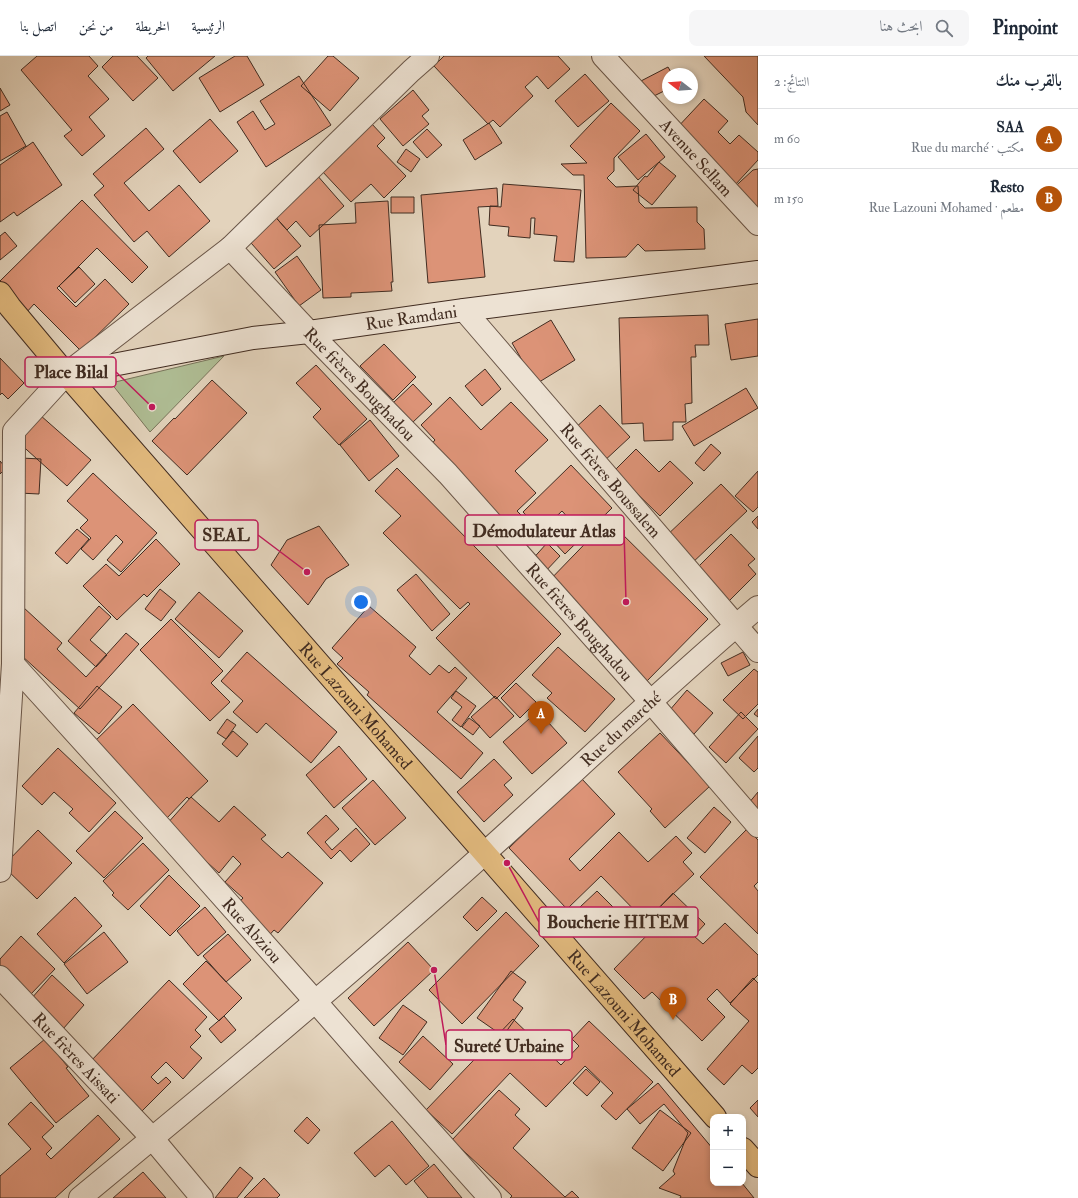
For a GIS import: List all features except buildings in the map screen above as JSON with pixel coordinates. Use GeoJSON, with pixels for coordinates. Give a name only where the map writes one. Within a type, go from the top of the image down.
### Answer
{"type":"FeatureCollection","features":[{"type":"Feature","properties":{"kind":"main road","name":"Rue Lazouni Mohamed"},"geometry":{"type":"LineString","coordinates":[[0,292],[10,307],[66,374],[712,1114]]}},
{"type":"Feature","properties":{"kind":"main road"},"geometry":{"type":"LineString","coordinates":[[744,1150],[758,1166]]}},
{"type":"Feature","properties":{"kind":"street"},"geometry":{"type":"LineString","coordinates":[[0,871],[13,664],[14,431],[66,374],[230,248],[406,63],[428,56]]}},
{"type":"Feature","properties":{"kind":"street","name":"Avenue Sellam"},"geometry":{"type":"LineString","coordinates":[[603,56],[758,224]]}},
{"type":"Feature","properties":{"kind":"street","name":"Rue frères Boughadou"},"geometry":{"type":"LineString","coordinates":[[230,248],[309,332],[448,474],[650,701],[758,826]]}},
{"type":"Feature","properties":{"kind":"street","name":"Rue Ramdani"},"geometry":{"type":"LineString","coordinates":[[66,374],[253,338],[309,332],[464,310],[758,272]]}},
{"type":"Feature","properties":{"kind":"street","name":"Rue frères Boussalem"},"geometry":{"type":"LineString","coordinates":[[464,310],[758,651]]}},
{"type":"Feature","properties":{"kind":"street","name":"Rue du marché"},"geometry":{"type":"LineString","coordinates":[[80,1198],[315,1001],[485,853],[650,701],[758,607]]}},
{"type":"Feature","properties":{"kind":"street","name":"Rue Abziou"},"geometry":{"type":"LineString","coordinates":[[13,664],[157,823],[490,1198]]}},
{"type":"Feature","properties":{"kind":"street","name":"Rue frères Aissati"},"geometry":{"type":"LineString","coordinates":[[0,977],[152,1138],[202,1198]]}},
{"type":"Feature","properties":{"kind":"green space"},"geometry":{"type":"Polygon","coordinates":[[[224,356],[150,432],[111,383],[224,356]]]}},
{"type":"Feature","properties":{"kind":"place","name":"Place Bilal"},"geometry":{"type":"Point","coordinates":[152,407]}},
{"type":"Feature","properties":{"kind":"place","name":"SEAL"},"geometry":{"type":"Point","coordinates":[307,572]}},
{"type":"Feature","properties":{"kind":"place","name":"Démodulateur Atlas"},"geometry":{"type":"Point","coordinates":[626,602]}},
{"type":"Feature","properties":{"kind":"place","name":"SAA"},"geometry":{"type":"Point","coordinates":[541,734]}},
{"type":"Feature","properties":{"kind":"place","name":"Boucherie HITEM"},"geometry":{"type":"Point","coordinates":[507,863]}},
{"type":"Feature","properties":{"kind":"place","name":"Sureté Urbaine"},"geometry":{"type":"Point","coordinates":[434,970]}},
{"type":"Feature","properties":{"kind":"place","name":"Resto"},"geometry":{"type":"Point","coordinates":[673,1020]}}]}
